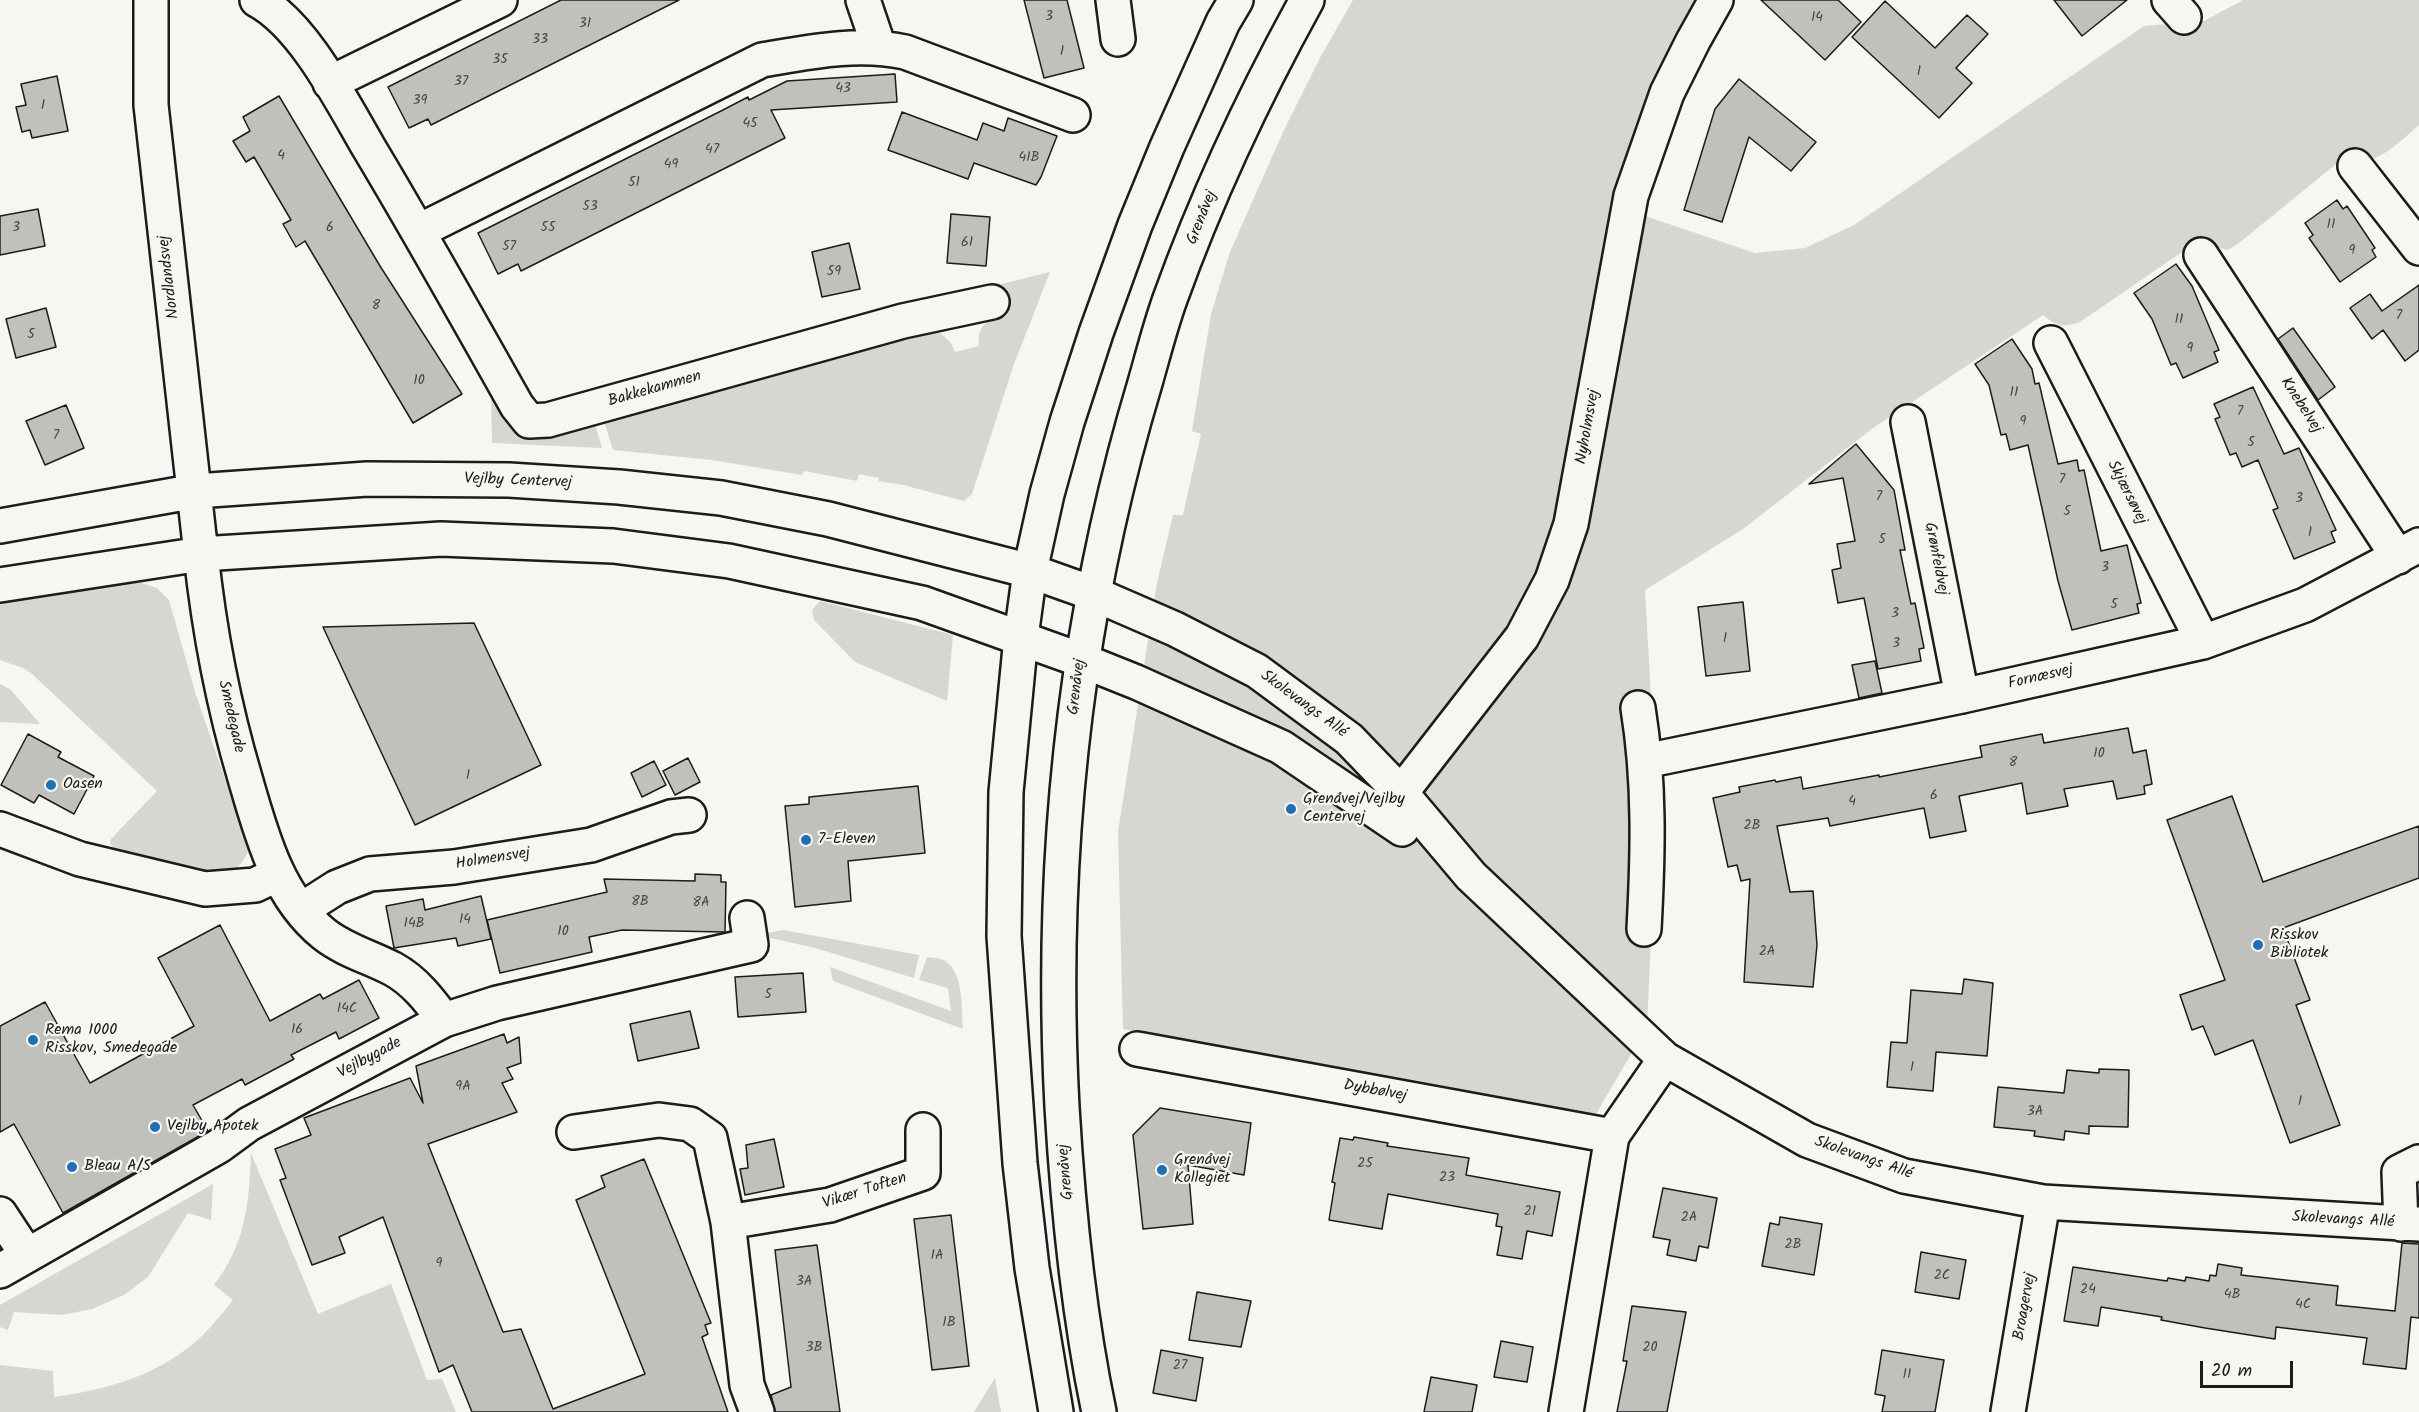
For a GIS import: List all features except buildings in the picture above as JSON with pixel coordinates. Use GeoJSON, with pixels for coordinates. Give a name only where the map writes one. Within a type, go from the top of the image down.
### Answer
{"type":"FeatureCollection","features":[{"type":"Feature","properties":{"kind":"street","name":"Nordlandsvej"},"geometry":{"type":"LineString","coordinates":[[151,0],[151,105],[196,491],[201,554]]}},
{"type":"Feature","properties":{"kind":"street","name":"Bakkekammen"},"geometry":{"type":"LineString","coordinates":[[257,0],[288,23],[330,83],[419,231],[517,406],[529,421],[538,422],[903,321],[992,302]]}},
{"type":"Feature","properties":{"kind":"street"},"geometry":{"type":"LineString","coordinates":[[330,83],[500,0]]}},
{"type":"Feature","properties":{"kind":"street"},"geometry":{"type":"LineString","coordinates":[[863,0],[879,47]]}},
{"type":"Feature","properties":{"kind":"street"},"geometry":{"type":"LineString","coordinates":[[1113,0],[1118,39]]}},
{"type":"Feature","properties":{"kind":"street"},"geometry":{"type":"LineString","coordinates":[[1056,1412],[1032,1268],[1011,1054],[1004,936],[1006,792],[1021,637],[1030,571],[1061,443],[1096,333],[1135,225],[1167,147],[1223,22],[1236,0]]}},
{"type":"Feature","properties":{"kind":"street","name":"Grenåvej"},"geometry":{"type":"LineString","coordinates":[[1099,1412],[1075,1260],[1065,1153],[1059,1046],[1059,931],[1065,814],[1081,660],[1092,593],[1124,452],[1170,300],[1221,171],[1248,112],[1307,0]]}},
{"type":"Feature","properties":{"kind":"street","name":"Nyholmsvej"},"geometry":{"type":"LineString","coordinates":[[1392,805],[1522,637],[1552,580],[1571,524],[1631,196],[1667,93],[1716,0]]}},
{"type":"Feature","properties":{"kind":"street"},"geometry":{"type":"LineString","coordinates":[[419,231],[762,60],[821,50],[879,47],[904,52],[1073,114]]}},
{"type":"Feature","properties":{"kind":"street"},"geometry":{"type":"LineString","coordinates":[[2355,166],[2419,248]]}},
{"type":"Feature","properties":{"kind":"street","name":"Knebelvej"},"geometry":{"type":"LineString","coordinates":[[2201,255],[2409,551]]}},
{"type":"Feature","properties":{"kind":"street","name":"Skjærsøvej"},"geometry":{"type":"LineString","coordinates":[[2051,343],[2203,642]]}},
{"type":"Feature","properties":{"kind":"street","name":"Grønfeldvej"},"geometry":{"type":"LineString","coordinates":[[1908,422],[1962,696]]}},
{"type":"Feature","properties":{"kind":"street","name":"Vejlby Centervej"},"geometry":{"type":"LineString","coordinates":[[0,526],[196,491],[368,479],[509,480],[619,487],[721,498],[819,517],[1030,571],[1092,593]]}},
{"type":"Feature","properties":{"kind":"street"},"geometry":{"type":"LineString","coordinates":[[0,585],[201,554],[441,539],[613,546],[729,561],[801,575],[922,603],[1021,637]]}},
{"type":"Feature","properties":{"kind":"street","name":"Fornæsvej"},"geometry":{"type":"LineString","coordinates":[[1645,760],[1962,696],[2203,642],[2305,605],[2409,551]]}},
{"type":"Feature","properties":{"kind":"street","name":"Smedegade"},"geometry":{"type":"LineString","coordinates":[[201,554],[207,617],[232,736],[260,829],[278,874],[301,910],[324,934],[350,950],[395,970],[417,987],[444,1020]]}},
{"type":"Feature","properties":{"kind":"street","name":"Skolevangs Allé"},"geometry":{"type":"LineString","coordinates":[[1092,593],[1174,629],[1257,671],[1349,739],[1392,805]]}},
{"type":"Feature","properties":{"kind":"street","name":"Skolevangs Allé"},"geometry":{"type":"LineString","coordinates":[[1021,637],[1136,682],[1281,747],[1392,805],[1471,876],[1665,1059],[1807,1140],[1904,1176],[2043,1203],[2410,1224]]}},
{"type":"Feature","properties":{"kind":"street"},"geometry":{"type":"LineString","coordinates":[[1638,708],[1645,760],[1648,848],[1644,929]]}},
{"type":"Feature","properties":{"kind":"street","name":"Holmensvej"},"geometry":{"type":"LineString","coordinates":[[301,910],[337,886],[370,874],[454,867],[591,845],[671,817],[689,815]]}},
{"type":"Feature","properties":{"kind":"street"},"geometry":{"type":"LineString","coordinates":[[0,829],[80,859],[205,889],[255,885],[278,874]]}},
{"type":"Feature","properties":{"kind":"street","name":"Vejlbygade"},"geometry":{"type":"LineString","coordinates":[[14,1263],[219,1146],[249,1124],[444,1020],[497,1003],[751,945],[747,918]]}},
{"type":"Feature","properties":{"kind":"street","name":"Dybbølvej"},"geometry":{"type":"LineString","coordinates":[[1137,1048],[1612,1136]]}},
{"type":"Feature","properties":{"kind":"street"},"geometry":{"type":"LineString","coordinates":[[1566,1412],[1612,1136],[1665,1059]]}},
{"type":"Feature","properties":{"kind":"street"},"geometry":{"type":"LineString","coordinates":[[574,1132],[659,1120],[690,1124],[710,1138],[728,1222],[747,1384],[757,1412]]}},
{"type":"Feature","properties":{"kind":"street","name":"Vikær Toften"},"geometry":{"type":"LineString","coordinates":[[728,1222],[830,1205],[923,1173],[923,1130]]}},
{"type":"Feature","properties":{"kind":"street"},"geometry":{"type":"LineString","coordinates":[[2410,1224],[2399,1172],[2419,1162]]}},
{"type":"Feature","properties":{"kind":"street","name":"Broagervej"},"geometry":{"type":"LineString","coordinates":[[2008,1412],[2043,1203]]}},
{"type":"Feature","properties":{"kind":"street"},"geometry":{"type":"LineString","coordinates":[[0,1214],[14,1263]]}},
{"type":"Feature","properties":{"kind":"shaded area"},"geometry":{"type":"Polygon","coordinates":[[[1353,0],[1695,0],[1662,63],[1664,62],[1615,206],[1755,253],[1805,248],[1854,225],[2144,26],[2204,21],[2243,0],[2419,0],[2419,125],[2394,147],[2371,159],[2365,159],[2352,151],[2228,250],[2215,247],[2201,239],[2080,322],[2060,325],[2043,315],[1873,428],[1743,529],[1645,590],[1657,804],[1647,1027],[1589,1126],[1123,1029],[1118,832],[1157,583],[1173,515],[1183,515],[1201,434],[1192,431],[1211,314],[1230,252],[1284,130],[1321,56],[1353,0]]]}},
{"type":"Feature","properties":{"kind":"shaded area"},"geometry":{"type":"Polygon","coordinates":[[[1050,272],[1014,364],[972,494],[964,501],[878,481],[879,478],[859,474],[857,481],[804,471],[802,475],[712,460],[613,450],[603,418],[793,363],[935,330],[947,339],[955,352],[979,346],[982,327],[998,314],[945,298],[1050,272]]]}},
{"type":"Feature","properties":{"kind":"shaded area"},"geometry":{"type":"Polygon","coordinates":[[[498,391],[512,420],[594,420],[602,448],[492,443],[491,394],[498,391]]]}},
{"type":"Feature","properties":{"kind":"shaded area"},"geometry":{"type":"Polygon","coordinates":[[[139,582],[157,588],[169,600],[196,695],[249,849],[238,866],[228,873],[187,871],[115,849],[110,844],[111,839],[157,791],[32,674],[23,668],[0,660],[0,604],[69,591],[139,582]]]}},
{"type":"Feature","properties":{"kind":"shaded area"},"geometry":{"type":"Polygon","coordinates":[[[820,601],[953,635],[947,701],[855,662],[814,620],[812,610],[820,601]]]}},
{"type":"Feature","properties":{"kind":"shaded area"},"geometry":{"type":"Polygon","coordinates":[[[0,684],[11,690],[40,724],[0,722],[0,684]]]}},
{"type":"Feature","properties":{"kind":"shaded area"},"geometry":{"type":"Polygon","coordinates":[[[783,930],[919,955],[914,978],[815,948],[766,937],[768,933],[783,930]]]}},
{"type":"Feature","properties":{"kind":"shaded area"},"geometry":{"type":"Polygon","coordinates":[[[927,957],[941,959],[954,971],[960,990],[963,1029],[833,981],[830,967],[951,1011],[948,988],[919,980],[927,957]]]}},
{"type":"Feature","properties":{"kind":"shaded area"},"geometry":{"type":"Polygon","coordinates":[[[251,1153],[318,1314],[391,1284],[427,1380],[442,1379],[456,1412],[0,1412],[0,1365],[53,1371],[54,1397],[95,1390],[133,1378],[169,1361],[202,1336],[233,1300],[214,1285],[233,1254],[244,1222],[251,1153]]]}},
{"type":"Feature","properties":{"kind":"shaded area"},"geometry":{"type":"Polygon","coordinates":[[[213,1184],[211,1220],[188,1213],[148,1277],[124,1295],[92,1309],[62,1315],[14,1312],[8,1330],[0,1327],[0,1305],[213,1184]]]}},
{"type":"Feature","properties":{"kind":"shaded area"},"geometry":{"type":"Polygon","coordinates":[[[995,1378],[1001,1412],[974,1412],[995,1378]]]}},
{"type":"Feature","properties":{"kind":"place","name":"Oasen"},"geometry":{"type":"Point","coordinates":[51,785]}},
{"type":"Feature","properties":{"kind":"place","name":"Grenåvej/Vejlby Centervej"},"geometry":{"type":"Point","coordinates":[1291,809]}},
{"type":"Feature","properties":{"kind":"place","name":"7-Eleven"},"geometry":{"type":"Point","coordinates":[806,840]}},
{"type":"Feature","properties":{"kind":"place","name":"Risskov Bibliotek"},"geometry":{"type":"Point","coordinates":[2258,945]}},
{"type":"Feature","properties":{"kind":"place","name":"Rema 1000 Risskov, Smedegade"},"geometry":{"type":"Point","coordinates":[33,1040]}},
{"type":"Feature","properties":{"kind":"place","name":"Vejlby Apotek"},"geometry":{"type":"Point","coordinates":[155,1127]}},
{"type":"Feature","properties":{"kind":"place","name":"Bleau A/S"},"geometry":{"type":"Point","coordinates":[72,1167]}},
{"type":"Feature","properties":{"kind":"place","name":"Grenåvej Kollegiet"},"geometry":{"type":"Point","coordinates":[1162,1170]}}]}
